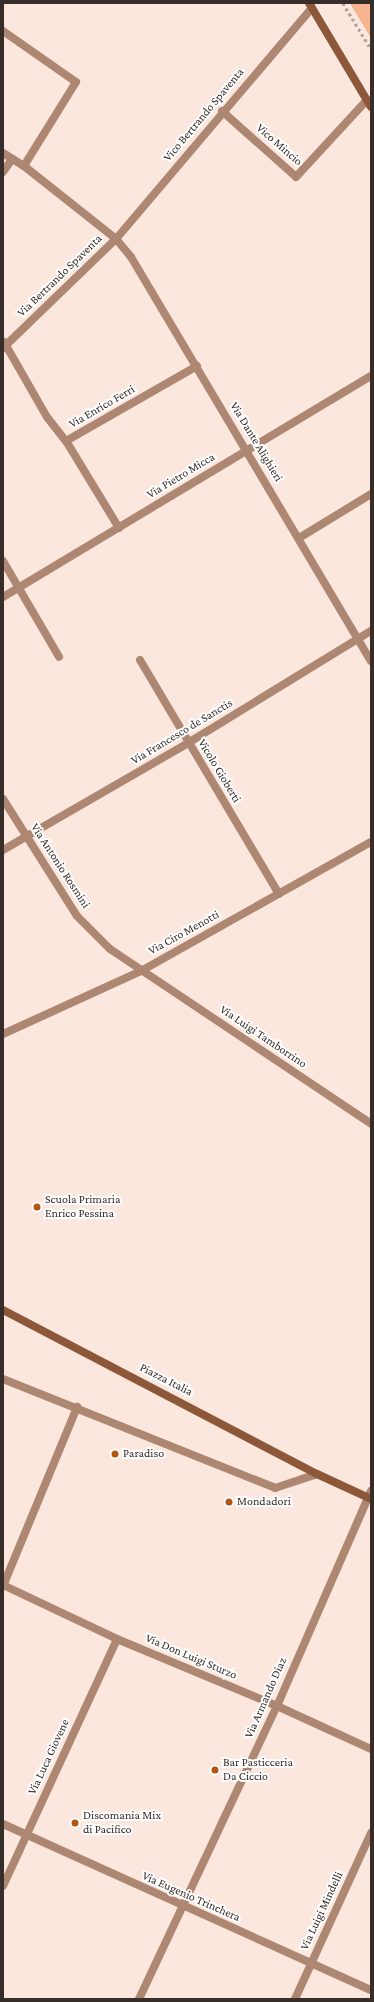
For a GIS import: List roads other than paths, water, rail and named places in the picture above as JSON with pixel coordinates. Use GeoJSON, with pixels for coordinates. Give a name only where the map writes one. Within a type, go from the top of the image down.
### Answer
{"type":"FeatureCollection","features":[{"type":"Feature","properties":{"kind":"street"},"geometry":{"type":"LineString","coordinates":[[310,5],[369,104]]}},
{"type":"Feature","properties":{"kind":"street","name":"Vico Bertrando Spaventa"},"geometry":{"type":"LineString","coordinates":[[116,239],[310,5]]}},
{"type":"Feature","properties":{"kind":"street"},"geometry":{"type":"LineString","coordinates":[[3,31],[76,82],[24,166]]}},
{"type":"Feature","properties":{"kind":"street","name":"Vico Mincio"},"geometry":{"type":"LineString","coordinates":[[222,111],[296,177],[369,104]]}},
{"type":"Feature","properties":{"kind":"street","name":"Via Dante Alighieri"},"geometry":{"type":"LineString","coordinates":[[3,153],[24,166],[116,239],[131,257],[371,661]]}},
{"type":"Feature","properties":{"kind":"street"},"geometry":{"type":"LineString","coordinates":[[3,172],[12,159]]}},
{"type":"Feature","properties":{"kind":"street","name":"Via Bertrando Spaventa"},"geometry":{"type":"LineString","coordinates":[[4,345],[116,239]]}},
{"type":"Feature","properties":{"kind":"street"},"geometry":{"type":"LineString","coordinates":[[4,345],[47,417],[66,441]]}},
{"type":"Feature","properties":{"kind":"street","name":"Via Enrico Ferri"},"geometry":{"type":"LineString","coordinates":[[119,528],[66,441],[197,366]]}},
{"type":"Feature","properties":{"kind":"street","name":"Via Pietro Micca"},"geometry":{"type":"LineString","coordinates":[[3,597],[371,376]]}},
{"type":"Feature","properties":{"kind":"street"},"geometry":{"type":"LineString","coordinates":[[299,538],[371,494]]}},
{"type":"Feature","properties":{"kind":"street"},"geometry":{"type":"LineString","coordinates":[[3,561],[59,657]]}},
{"type":"Feature","properties":{"kind":"street","name":"Via Francesco de Sanctis"},"geometry":{"type":"LineString","coordinates":[[3,850],[188,743],[371,630]]}},
{"type":"Feature","properties":{"kind":"street","name":"Vicolo Gioberti"},"geometry":{"type":"LineString","coordinates":[[140,660],[278,894]]}},
{"type":"Feature","properties":{"kind":"street","name":"Via Antonio Rosmini"},"geometry":{"type":"LineString","coordinates":[[3,799],[77,916],[110,949],[141,971]]}},
{"type":"Feature","properties":{"kind":"street","name":"Via Ciro Menotti"},"geometry":{"type":"LineString","coordinates":[[3,1034],[141,971],[371,842]]}},
{"type":"Feature","properties":{"kind":"street","name":"Via Luigi Tamborrino"},"geometry":{"type":"LineString","coordinates":[[141,971],[371,1124]]}},
{"type":"Feature","properties":{"kind":"street","name":"Piazza Italia"},"geometry":{"type":"LineString","coordinates":[[3,1310],[317,1474],[370,1496]]}},
{"type":"Feature","properties":{"kind":"street"},"geometry":{"type":"LineString","coordinates":[[3,1379],[76,1407],[274,1488],[317,1474]]}},
{"type":"Feature","properties":{"kind":"street"},"geometry":{"type":"LineString","coordinates":[[3,1586],[76,1407]]}},
{"type":"Feature","properties":{"kind":"street","name":"Via Armando Diaz"},"geometry":{"type":"LineString","coordinates":[[139,1999],[277,1706],[370,1496]]}},
{"type":"Feature","properties":{"kind":"street","name":"Via Don Luigi Sturzo"},"geometry":{"type":"LineString","coordinates":[[3,1586],[117,1639],[277,1706],[371,1749]]}},
{"type":"Feature","properties":{"kind":"street","name":"Via Luca Giovene"},"geometry":{"type":"LineString","coordinates":[[3,1886],[117,1639]]}},
{"type":"Feature","properties":{"kind":"street","name":"Via Eugenio Trinchera"},"geometry":{"type":"LineString","coordinates":[[3,1824],[182,1907],[312,1962],[371,1990]]}},
{"type":"Feature","properties":{"kind":"street","name":"Via Luigi Mindelli"},"geometry":{"type":"LineString","coordinates":[[295,1999],[371,1833]]}},
{"type":"Feature","properties":{"kind":"place","name":"Scuola Primaria Enrico Pessina"},"geometry":{"type":"Point","coordinates":[37,1207]}},
{"type":"Feature","properties":{"kind":"place","name":"Paradiso"},"geometry":{"type":"Point","coordinates":[115,1454]}},
{"type":"Feature","properties":{"kind":"place","name":"Mondadori"},"geometry":{"type":"Point","coordinates":[229,1502]}},
{"type":"Feature","properties":{"kind":"place","name":"Bar Pasticceria Da Ciccio"},"geometry":{"type":"Point","coordinates":[215,1770]}},
{"type":"Feature","properties":{"kind":"place","name":"Discomania Mix di Pacifico"},"geometry":{"type":"Point","coordinates":[75,1823]}}]}
